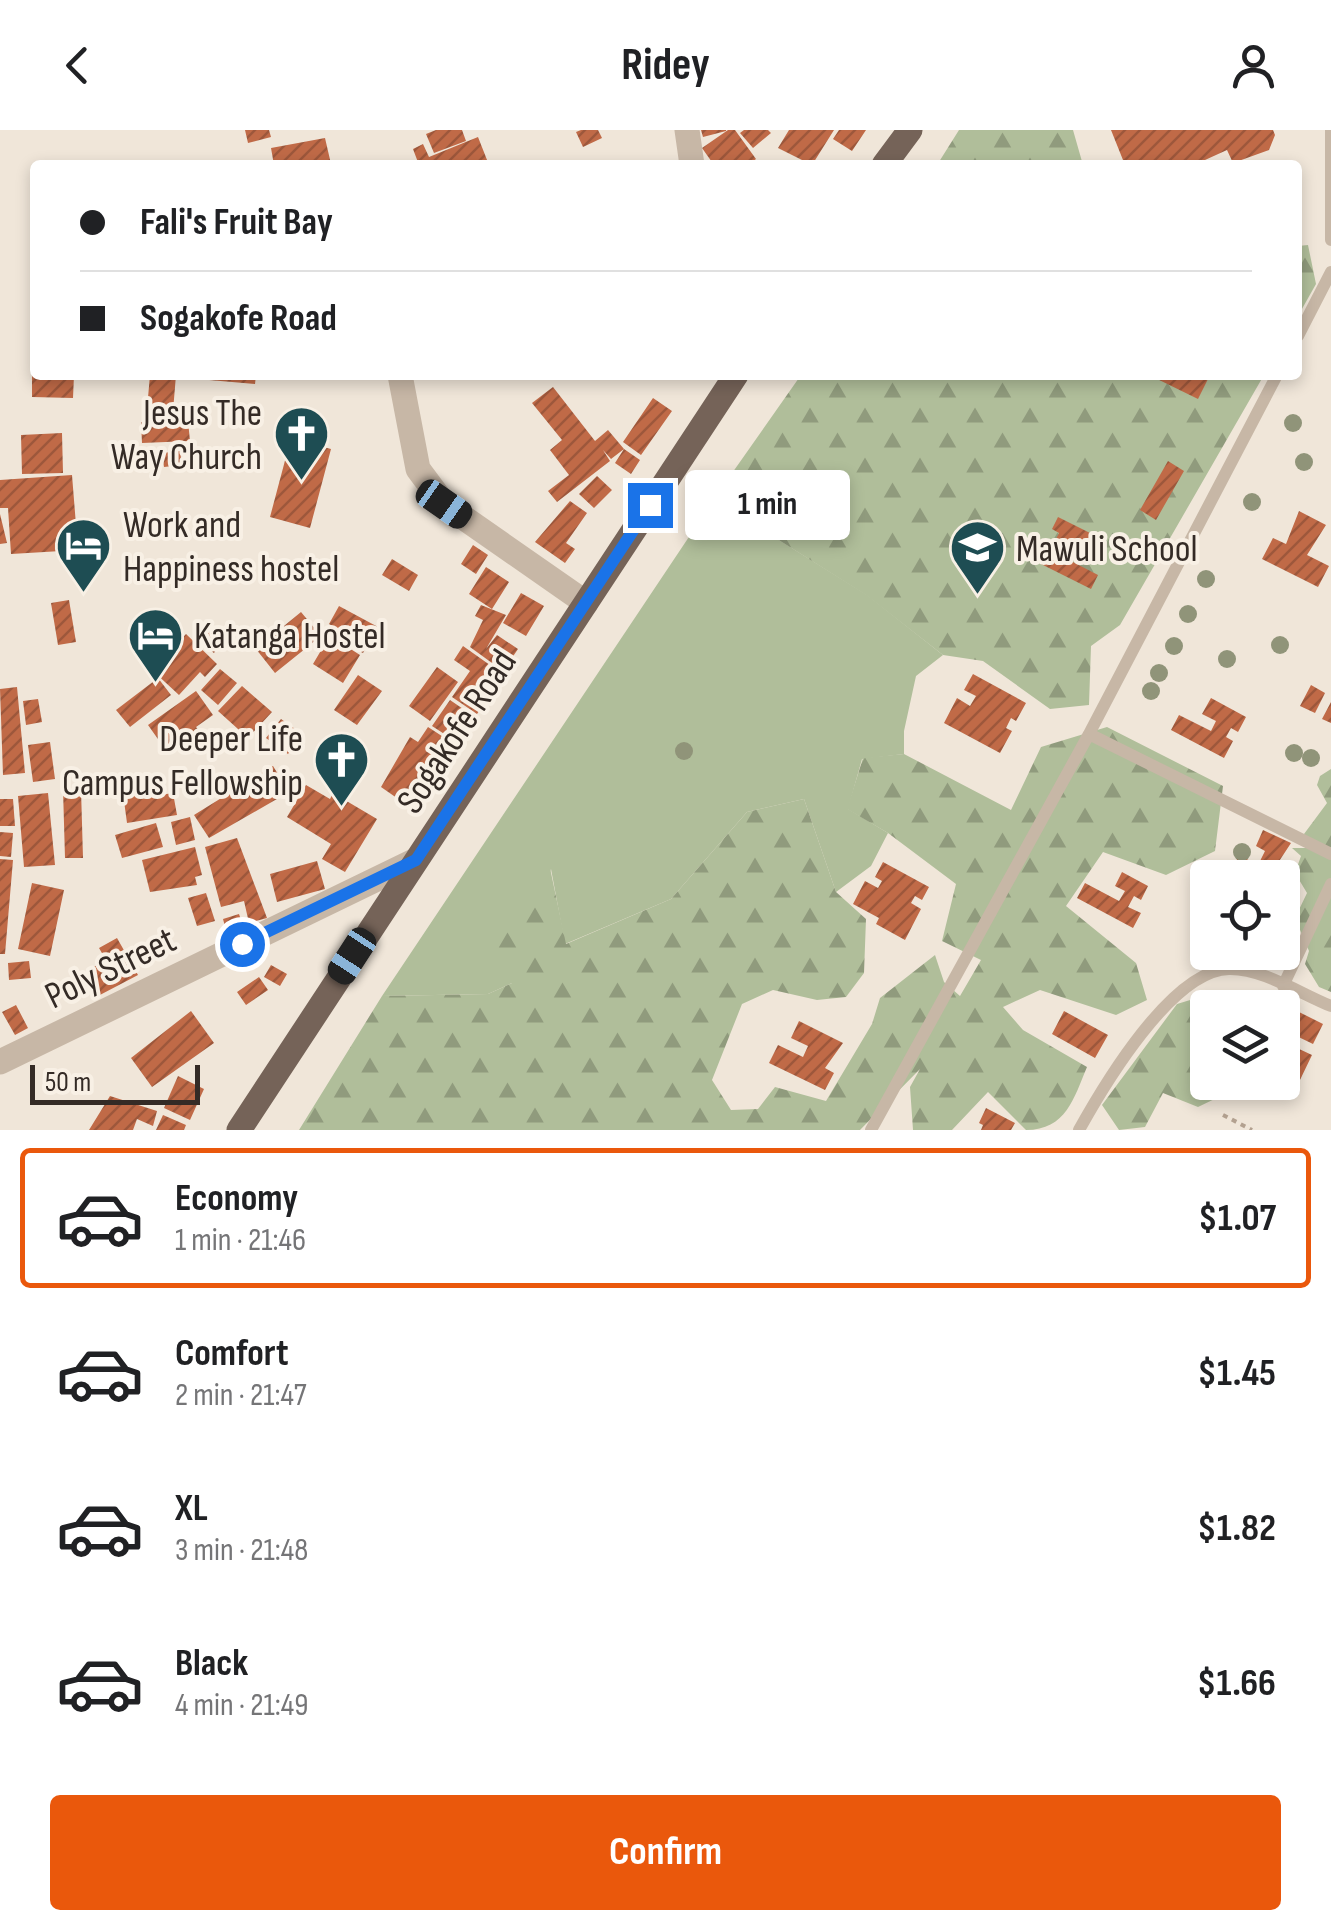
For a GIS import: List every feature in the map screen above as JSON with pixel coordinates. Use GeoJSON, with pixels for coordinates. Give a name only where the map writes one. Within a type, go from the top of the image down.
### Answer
{"type":"FeatureCollection","features":[{"type":"Feature","properties":{"kind":"main road"},"geometry":{"type":"LineString","coordinates":[[888,160],[910,130]]}},
{"type":"Feature","properties":{"kind":"main road","name":"Sogakofe Road"},"geometry":{"type":"LineString","coordinates":[[239,1130],[733,380]]}},
{"type":"Feature","properties":{"kind":"street"},"geometry":{"type":"LineString","coordinates":[[687,130],[691,160]]}},
{"type":"Feature","properties":{"kind":"street"},"geometry":{"type":"LineString","coordinates":[[401,380],[418,469],[444,504],[586,603]]}},
{"type":"Feature","properties":{"kind":"street","name":"Poly Street"},"geometry":{"type":"LineString","coordinates":[[0,1062],[416,860]]}},
{"type":"Feature","properties":{"kind":"lane"},"geometry":{"type":"LineString","coordinates":[[1331,130],[1331,240]]}},
{"type":"Feature","properties":{"kind":"lane"},"geometry":{"type":"LineString","coordinates":[[1302,328],[1331,272]]}},
{"type":"Feature","properties":{"kind":"lane"},"geometry":{"type":"LineString","coordinates":[[871,1130],[1089,734],[1274,380]]}},
{"type":"Feature","properties":{"kind":"lane"},"geometry":{"type":"LineString","coordinates":[[1089,734],[1331,854]]}},
{"type":"Feature","properties":{"kind":"lane"},"geometry":{"type":"LineString","coordinates":[[1283,986],[1331,884]]}},
{"type":"Feature","properties":{"kind":"lane"},"geometry":{"type":"LineString","coordinates":[[1079,1130],[1161,1011],[1195,979],[1228,968],[1331,1006]]}},
{"type":"Feature","properties":{"kind":"path"},"geometry":{"type":"LineString","coordinates":[[1223,1115],[1252,1130]]}},
{"type":"Feature","properties":{"kind":"green space"},"geometry":{"type":"Polygon","coordinates":[[[959,130],[1073,130],[1082,160],[940,160],[959,130]]]}},
{"type":"Feature","properties":{"kind":"green space"},"geometry":{"type":"Polygon","coordinates":[[[1308,245],[1316,284],[1302,309],[1302,246],[1308,245]]]}},
{"type":"Feature","properties":{"kind":"green space"},"geometry":{"type":"Polygon","coordinates":[[[797,380],[1261,380],[1120,625],[1091,646],[1089,705],[1050,709],[983,661],[943,655],[866,595],[766,532],[723,486],[797,380]]]}},
{"type":"Feature","properties":{"kind":"green space"},"geometry":{"type":"Polygon","coordinates":[[[723,486],[766,532],[867,595],[943,655],[916,676],[904,731],[904,754],[862,759],[848,809],[888,833],[871,866],[836,892],[804,799],[747,812],[671,899],[565,944],[551,869],[512,983],[488,994],[382,996],[723,486]]]}},
{"type":"Feature","properties":{"kind":"green space"},"geometry":{"type":"Polygon","coordinates":[[[1107,727],[1223,786],[1215,851],[1166,875],[1103,852],[1066,906],[1136,963],[1147,1000],[1116,1015],[1040,990],[1003,1007],[1023,1030],[1087,1067],[1067,1110],[1051,1125],[1026,1130],[988,1092],[952,1130],[913,1130],[910,1087],[920,1069],[860,1130],[299,1130],[382,996],[488,994],[512,983],[491,937],[550,868],[566,944],[671,899],[747,812],[804,799],[836,892],[866,919],[864,973],[846,997],[817,1000],[773,990],[742,1004],[712,1080],[731,1110],[758,1109],[775,1087],[826,1101],[872,1024],[880,998],[935,955],[944,982],[960,996],[981,960],[942,941],[956,884],[888,833],[847,809],[863,758],[904,754],[1011,810],[1041,747],[1107,727]]]}},
{"type":"Feature","properties":{"kind":"green space"},"geometry":{"type":"Polygon","coordinates":[[[1331,769],[1331,992],[1319,987],[1305,964],[1309,951],[1300,930],[1300,908],[1307,893],[1300,881],[1301,856],[1292,848],[1306,848],[1304,834],[1327,803],[1317,785],[1320,776],[1331,769]]]}},
{"type":"Feature","properties":{"kind":"green space"},"geometry":{"type":"Polygon","coordinates":[[[1190,1000],[1190,1100],[1212,1100],[1198,1107],[1163,1093],[1145,1127],[1119,1130],[1102,1105],[1177,1004],[1190,1000]]]}},
{"type":"Feature","properties":{"kind":"building"},"geometry":{"type":"Polygon","coordinates":[[[245,130],[269,130],[271,137],[248,143],[245,130]]]}},
{"type":"Feature","properties":{"kind":"building"},"geometry":{"type":"Polygon","coordinates":[[[462,130],[466,141],[434,153],[426,134],[462,130]]]}},
{"type":"Feature","properties":{"kind":"building"},"geometry":{"type":"Polygon","coordinates":[[[598,130],[602,138],[583,147],[576,132],[598,130]]]}},
{"type":"Feature","properties":{"kind":"building"},"geometry":{"type":"Polygon","coordinates":[[[701,130],[726,130],[726,131],[703,137],[701,130]]]}},
{"type":"Feature","properties":{"kind":"building"},"geometry":{"type":"Polygon","coordinates":[[[728,130],[735,130],[756,159],[710,160],[702,148],[728,130]]]}},
{"type":"Feature","properties":{"kind":"building"},"geometry":{"type":"Polygon","coordinates":[[[789,130],[834,130],[815,160],[802,160],[778,148],[789,130]]]}},
{"type":"Feature","properties":{"kind":"building"},"geometry":{"type":"Polygon","coordinates":[[[839,130],[866,130],[852,151],[833,139],[839,130]]]}},
{"type":"Feature","properties":{"kind":"building"},"geometry":{"type":"Polygon","coordinates":[[[1111,130],[1273,130],[1275,135],[1269,150],[1241,160],[1232,160],[1227,150],[1205,160],[1123,160],[1111,130]]]}},
{"type":"Feature","properties":{"kind":"building"},"geometry":{"type":"Polygon","coordinates":[[[740,133],[771,133],[753,148],[740,133]]]}},
{"type":"Feature","properties":{"kind":"building"},"geometry":{"type":"Polygon","coordinates":[[[478,137],[487,160],[417,160],[413,149],[423,144],[429,157],[478,137]]]}},
{"type":"Feature","properties":{"kind":"building"},"geometry":{"type":"Polygon","coordinates":[[[325,138],[330,160],[273,160],[271,148],[325,138]]]}},
{"type":"Feature","properties":{"kind":"building"},"geometry":{"type":"Polygon","coordinates":[[[32,380],[74,380],[73,398],[32,397],[32,380]]]}},
{"type":"Feature","properties":{"kind":"building"},"geometry":{"type":"Polygon","coordinates":[[[150,380],[176,380],[173,411],[147,409],[150,380]]]}},
{"type":"Feature","properties":{"kind":"building"},"geometry":{"type":"Polygon","coordinates":[[[209,380],[255,380],[255,384],[209,380]]]}},
{"type":"Feature","properties":{"kind":"building"},"geometry":{"type":"Polygon","coordinates":[[[1159,380],[1208,380],[1198,399],[1159,380]]]}},
{"type":"Feature","properties":{"kind":"building"},"geometry":{"type":"Polygon","coordinates":[[[553,387],[595,441],[608,430],[624,449],[611,459],[603,450],[610,461],[557,502],[548,491],[569,475],[550,450],[562,440],[532,403],[553,387]]]}},
{"type":"Feature","properties":{"kind":"building"},"geometry":{"type":"Polygon","coordinates":[[[653,398],[672,411],[641,455],[623,442],[653,398]]]}},
{"type":"Feature","properties":{"kind":"building"},"geometry":{"type":"Polygon","coordinates":[[[188,421],[190,441],[142,443],[141,422],[188,421]]]}},
{"type":"Feature","properties":{"kind":"building"},"geometry":{"type":"Polygon","coordinates":[[[62,433],[63,473],[22,474],[21,435],[62,433]]]}},
{"type":"Feature","properties":{"kind":"building","name":"Jesus The Way Church"},"geometry":{"type":"Polygon","coordinates":[[[291,438],[331,449],[310,528],[270,517],[291,438]]]}},
{"type":"Feature","properties":{"kind":"building"},"geometry":{"type":"Polygon","coordinates":[[[624,449],[640,460],[631,474],[615,463],[624,449]]]}},
{"type":"Feature","properties":{"kind":"building"},"geometry":{"type":"Polygon","coordinates":[[[180,451],[182,465],[164,467],[162,453],[180,451]]]}},
{"type":"Feature","properties":{"kind":"building"},"geometry":{"type":"Polygon","coordinates":[[[1168,461],[1184,471],[1156,520],[1140,510],[1168,461]]]}},
{"type":"Feature","properties":{"kind":"building"},"geometry":{"type":"Polygon","coordinates":[[[72,475],[78,550],[11,554],[8,508],[0,508],[0,480],[72,475]]]}},
{"type":"Feature","properties":{"kind":"building"},"geometry":{"type":"Polygon","coordinates":[[[597,476],[612,490],[594,508],[579,494],[597,476]]]}},
{"type":"Feature","properties":{"kind":"building"},"geometry":{"type":"Polygon","coordinates":[[[570,501],[587,513],[566,543],[575,549],[565,563],[535,542],[570,501]]]}},
{"type":"Feature","properties":{"kind":"building"},"geometry":{"type":"Polygon","coordinates":[[[1299,511],[1326,525],[1307,555],[1329,566],[1318,587],[1262,559],[1273,538],[1286,544],[1299,511]]]}},
{"type":"Feature","properties":{"kind":"building"},"geometry":{"type":"Polygon","coordinates":[[[0,514],[7,543],[0,544],[0,514]]]}},
{"type":"Feature","properties":{"kind":"building"},"geometry":{"type":"Polygon","coordinates":[[[1058,517],[1092,534],[1071,561],[1098,575],[1091,589],[1027,557],[1036,539],[1052,547],[1059,533],[1052,529],[1058,517]]]}},
{"type":"Feature","properties":{"kind":"building"},"geometry":{"type":"Polygon","coordinates":[[[473,545],[488,555],[476,574],[461,564],[473,545]]]}},
{"type":"Feature","properties":{"kind":"building"},"geometry":{"type":"Polygon","coordinates":[[[392,559],[418,575],[409,591],[382,575],[392,559]]]}},
{"type":"Feature","properties":{"kind":"building"},"geometry":{"type":"Polygon","coordinates":[[[486,567],[509,582],[492,609],[469,594],[486,567]]]}},
{"type":"Feature","properties":{"kind":"building"},"geometry":{"type":"Polygon","coordinates":[[[521,593],[544,606],[526,636],[503,623],[521,593]]]}},
{"type":"Feature","properties":{"kind":"building"},"geometry":{"type":"Polygon","coordinates":[[[69,600],[76,642],[58,645],[51,603],[69,600]]]}},
{"type":"Feature","properties":{"kind":"building"},"geometry":{"type":"Polygon","coordinates":[[[481,605],[506,615],[486,649],[497,635],[518,649],[503,671],[470,647],[483,620],[475,616],[481,605]]]}},
{"type":"Feature","properties":{"kind":"building"},"geometry":{"type":"Polygon","coordinates":[[[339,606],[378,627],[363,653],[348,645],[352,637],[329,624],[339,606]]]}},
{"type":"Feature","properties":{"kind":"building"},"geometry":{"type":"Polygon","coordinates":[[[301,612],[321,636],[275,673],[256,649],[301,612]]]}},
{"type":"Feature","properties":{"kind":"building"},"geometry":{"type":"Polygon","coordinates":[[[210,629],[224,639],[214,653],[200,643],[210,629]]]}},
{"type":"Feature","properties":{"kind":"building"},"geometry":{"type":"Polygon","coordinates":[[[186,634],[217,664],[205,677],[200,672],[179,695],[152,670],[186,634]]]}},
{"type":"Feature","properties":{"kind":"building"},"geometry":{"type":"Polygon","coordinates":[[[338,641],[360,655],[343,683],[313,664],[326,642],[334,647],[338,641]]]}},
{"type":"Feature","properties":{"kind":"building"},"geometry":{"type":"Polygon","coordinates":[[[463,646],[504,675],[477,714],[452,697],[470,671],[454,660],[463,646]]]}},
{"type":"Feature","properties":{"kind":"building"},"geometry":{"type":"Polygon","coordinates":[[[437,667],[458,682],[430,721],[409,706],[437,667]]]}},
{"type":"Feature","properties":{"kind":"building"},"geometry":{"type":"Polygon","coordinates":[[[220,669],[237,683],[218,705],[201,690],[220,669]]]}},
{"type":"Feature","properties":{"kind":"building"},"geometry":{"type":"Polygon","coordinates":[[[973,674],[1026,703],[1016,721],[1011,718],[1006,728],[1012,731],[1000,753],[944,723],[957,698],[970,706],[976,696],[964,690],[973,674]]]}},
{"type":"Feature","properties":{"kind":"building"},"geometry":{"type":"Polygon","coordinates":[[[358,675],[382,691],[357,725],[334,710],[358,675]]]}},
{"type":"Feature","properties":{"kind":"building"},"geometry":{"type":"Polygon","coordinates":[[[158,678],[171,695],[130,727],[116,710],[158,678]]]}},
{"type":"Feature","properties":{"kind":"building"},"geometry":{"type":"Polygon","coordinates":[[[1311,685],[1325,693],[1315,713],[1300,706],[1311,685]]]}},
{"type":"Feature","properties":{"kind":"building"},"geometry":{"type":"Polygon","coordinates":[[[242,686],[272,712],[248,738],[218,711],[242,686]]]}},
{"type":"Feature","properties":{"kind":"building"},"geometry":{"type":"Polygon","coordinates":[[[17,687],[25,773],[3,775],[0,689],[17,687]]]}},
{"type":"Feature","properties":{"kind":"building"},"geometry":{"type":"Polygon","coordinates":[[[196,691],[213,715],[196,727],[203,736],[195,742],[188,733],[165,749],[148,725],[196,691]]]}},
{"type":"Feature","properties":{"kind":"building"},"geometry":{"type":"Polygon","coordinates":[[[1211,698],[1246,717],[1238,732],[1231,728],[1226,737],[1233,741],[1224,758],[1171,730],[1179,715],[1211,731],[1216,721],[1202,714],[1211,698]]]}},
{"type":"Feature","properties":{"kind":"building"},"geometry":{"type":"Polygon","coordinates":[[[38,699],[42,722],[26,725],[23,701],[38,699]]]}},
{"type":"Feature","properties":{"kind":"building"},"geometry":{"type":"Polygon","coordinates":[[[450,700],[469,713],[452,739],[432,726],[450,700]]]}},
{"type":"Feature","properties":{"kind":"building"},"geometry":{"type":"Polygon","coordinates":[[[1331,702],[1331,723],[1322,719],[1331,702]]]}},
{"type":"Feature","properties":{"kind":"building"},"geometry":{"type":"Polygon","coordinates":[[[281,719],[295,729],[291,734],[298,740],[288,754],[266,738],[281,719]]]}},
{"type":"Feature","properties":{"kind":"building"},"geometry":{"type":"Polygon","coordinates":[[[428,727],[448,740],[404,803],[381,787],[410,737],[418,742],[428,727]]]}},
{"type":"Feature","properties":{"kind":"building"},"geometry":{"type":"Polygon","coordinates":[[[50,742],[55,779],[33,782],[28,745],[50,742]]]}},
{"type":"Feature","properties":{"kind":"building"},"geometry":{"type":"Polygon","coordinates":[[[273,766],[289,792],[209,838],[194,815],[273,766]]]}},
{"type":"Feature","properties":{"kind":"building"},"geometry":{"type":"Polygon","coordinates":[[[140,784],[147,797],[173,793],[177,815],[127,823],[122,786],[140,784]]]}},
{"type":"Feature","properties":{"kind":"building"},"geometry":{"type":"Polygon","coordinates":[[[306,785],[330,799],[333,793],[377,819],[345,872],[322,859],[331,844],[287,817],[306,785]]]}},
{"type":"Feature","properties":{"kind":"building"},"geometry":{"type":"Polygon","coordinates":[[[63,789],[81,789],[83,858],[65,858],[63,789]]]}},
{"type":"Feature","properties":{"kind":"building"},"geometry":{"type":"Polygon","coordinates":[[[48,793],[55,865],[24,867],[18,796],[48,793]]]}},
{"type":"Feature","properties":{"kind":"building"},"geometry":{"type":"Polygon","coordinates":[[[0,799],[13,799],[15,826],[0,826],[0,799]]]}},
{"type":"Feature","properties":{"kind":"building"},"geometry":{"type":"Polygon","coordinates":[[[190,817],[195,840],[176,845],[171,822],[190,817]]]}},
{"type":"Feature","properties":{"kind":"building"},"geometry":{"type":"Polygon","coordinates":[[[156,823],[163,847],[122,858],[115,835],[156,823]]]}},
{"type":"Feature","properties":{"kind":"building"},"geometry":{"type":"Polygon","coordinates":[[[1263,830],[1291,843],[1280,860],[1260,860],[1265,851],[1256,846],[1263,830]]]}},
{"type":"Feature","properties":{"kind":"building"},"geometry":{"type":"Polygon","coordinates":[[[0,832],[13,833],[11,857],[0,856],[0,832]]]}},
{"type":"Feature","properties":{"kind":"building"},"geometry":{"type":"Polygon","coordinates":[[[237,838],[267,918],[249,923],[244,901],[221,907],[205,847],[237,838]]]}},
{"type":"Feature","properties":{"kind":"building"},"geometry":{"type":"Polygon","coordinates":[[[195,847],[202,875],[195,877],[197,885],[150,892],[142,860],[195,847]]]}},
{"type":"Feature","properties":{"kind":"building"},"geometry":{"type":"Polygon","coordinates":[[[0,859],[13,860],[5,954],[0,954],[0,859]]]}},
{"type":"Feature","properties":{"kind":"building"},"geometry":{"type":"Polygon","coordinates":[[[317,861],[325,889],[277,902],[270,874],[317,861]]]}},
{"type":"Feature","properties":{"kind":"building"},"geometry":{"type":"Polygon","coordinates":[[[883,862],[929,887],[922,900],[915,896],[911,903],[921,909],[905,940],[876,924],[879,918],[853,904],[865,881],[878,888],[882,881],[875,877],[883,862]]]}},
{"type":"Feature","properties":{"kind":"building"},"geometry":{"type":"Polygon","coordinates":[[[1122,872],[1148,886],[1141,900],[1134,896],[1128,907],[1141,913],[1133,928],[1077,898],[1085,883],[1119,901],[1125,891],[1115,886],[1122,872]]]}},
{"type":"Feature","properties":{"kind":"building"},"geometry":{"type":"Polygon","coordinates":[[[32,883],[64,890],[50,956],[18,949],[32,883]]]}},
{"type":"Feature","properties":{"kind":"building"},"geometry":{"type":"Polygon","coordinates":[[[206,893],[215,921],[197,926],[188,898],[206,893]]]}},
{"type":"Feature","properties":{"kind":"building"},"geometry":{"type":"Polygon","coordinates":[[[239,914],[244,929],[227,934],[223,919],[239,914]]]}},
{"type":"Feature","properties":{"kind":"building"},"geometry":{"type":"Polygon","coordinates":[[[117,938],[138,975],[98,996],[85,972],[106,960],[99,948],[117,938]]]}},
{"type":"Feature","properties":{"kind":"building"},"geometry":{"type":"Polygon","coordinates":[[[29,961],[31,978],[9,980],[8,963],[29,961]]]}},
{"type":"Feature","properties":{"kind":"building"},"geometry":{"type":"Polygon","coordinates":[[[271,965],[287,974],[280,986],[264,977],[271,965]]]}},
{"type":"Feature","properties":{"kind":"building"},"geometry":{"type":"Polygon","coordinates":[[[259,977],[268,990],[246,1005],[237,992],[259,977]]]}},
{"type":"Feature","properties":{"kind":"building"},"geometry":{"type":"Polygon","coordinates":[[[16,1005],[28,1028],[15,1035],[2,1012],[16,1005]]]}},
{"type":"Feature","properties":{"kind":"building"},"geometry":{"type":"Polygon","coordinates":[[[191,1011],[214,1043],[152,1087],[131,1058],[191,1011]]]}},
{"type":"Feature","properties":{"kind":"building"},"geometry":{"type":"Polygon","coordinates":[[[1064,1011],[1108,1035],[1095,1058],[1052,1034],[1064,1011]]]}},
{"type":"Feature","properties":{"kind":"building"},"geometry":{"type":"Polygon","coordinates":[[[1300,1012],[1323,1024],[1313,1044],[1300,1038],[1300,1012]]]}},
{"type":"Feature","properties":{"kind":"building"},"geometry":{"type":"Polygon","coordinates":[[[799,1021],[843,1043],[825,1068],[834,1073],[825,1090],[769,1063],[778,1045],[803,1057],[808,1046],[791,1038],[799,1021]]]}},
{"type":"Feature","properties":{"kind":"building"},"geometry":{"type":"Polygon","coordinates":[[[1300,1049],[1312,1055],[1300,1080],[1300,1049]]]}},
{"type":"Feature","properties":{"kind":"building"},"geometry":{"type":"Polygon","coordinates":[[[178,1076],[204,1089],[190,1120],[164,1108],[178,1076]]]}},
{"type":"Feature","properties":{"kind":"building"},"geometry":{"type":"Polygon","coordinates":[[[110,1096],[157,1111],[153,1126],[137,1119],[133,1130],[89,1130],[110,1096]]]}},
{"type":"Feature","properties":{"kind":"building"},"geometry":{"type":"Polygon","coordinates":[[[986,1108],[1015,1123],[1011,1130],[981,1130],[983,1125],[979,1123],[986,1108]]]}},
{"type":"Feature","properties":{"kind":"building"},"geometry":{"type":"Polygon","coordinates":[[[163,1115],[186,1125],[184,1130],[156,1130],[163,1115]]]}},
{"type":"Feature","properties":{"kind":"place","name":"Jesus The Way Church"},"geometry":{"type":"Point","coordinates":[301,483]}},
{"type":"Feature","properties":{"kind":"place","name":"Work and Happiness hostel"},"geometry":{"type":"Point","coordinates":[84,595]}},
{"type":"Feature","properties":{"kind":"place","name":"Mawuli School"},"geometry":{"type":"Point","coordinates":[977,597]}},
{"type":"Feature","properties":{"kind":"place","name":"Katanga Hostel"},"geometry":{"type":"Point","coordinates":[155,684]}},
{"type":"Feature","properties":{"kind":"place","name":"Deeper Life Campus Fellowship"},"geometry":{"type":"Point","coordinates":[342,809]}},
{"type":"Feature","properties":{"kind":"route"},"geometry":{"type":"LineString","coordinates":[[242,944],[416,860],[650,505]]}}]}
